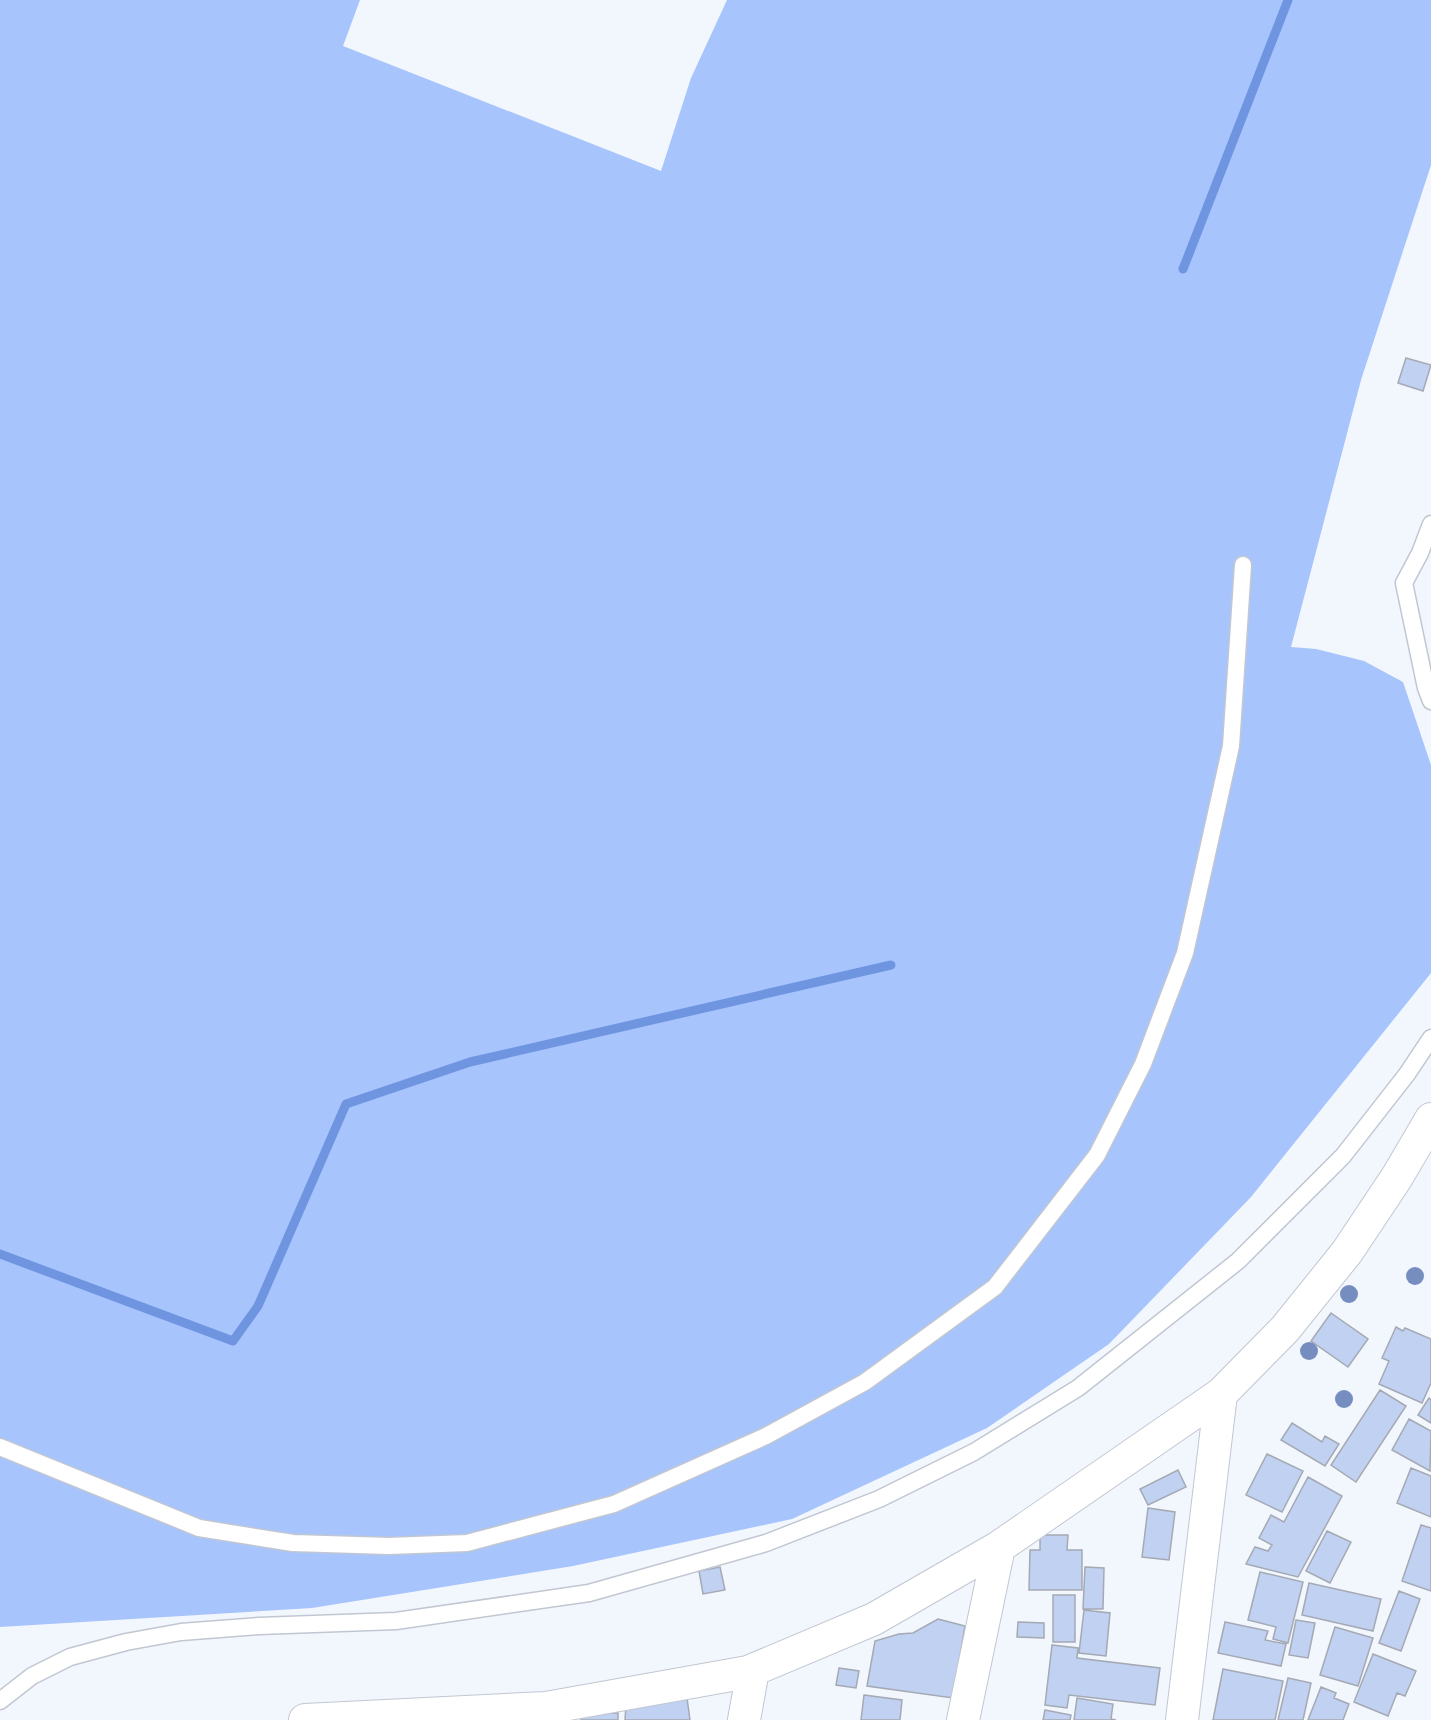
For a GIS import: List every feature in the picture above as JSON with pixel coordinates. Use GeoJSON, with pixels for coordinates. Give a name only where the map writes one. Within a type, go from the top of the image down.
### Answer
{"type":"FeatureCollection","features":[{"type":"Feature","properties":{"kind":"street"},"geometry":{"type":"LineString","coordinates":[[317,1720],[545,1714],[753,1670],[874,1619],[999,1546],[1221,1394],[1285,1329],[1347,1252],[1397,1178],[1431,1119]]}},
{"type":"Feature","properties":{"kind":"street"},"geometry":{"type":"LineString","coordinates":[[1182,1720],[1221,1394]]}},
{"type":"Feature","properties":{"kind":"street"},"geometry":{"type":"LineString","coordinates":[[963,1720],[999,1546]]}},
{"type":"Feature","properties":{"kind":"street"},"geometry":{"type":"LineString","coordinates":[[744,1720],[753,1670]]}},
{"type":"Feature","properties":{"kind":"lane"},"geometry":{"type":"LineString","coordinates":[[1431,524],[1425,549],[1404,583],[1426,688],[1431,701]]}},
{"type":"Feature","properties":{"kind":"lane"},"geometry":{"type":"LineString","coordinates":[[0,1447],[199,1528],[293,1543],[389,1546],[467,1543],[614,1504],[766,1436],[865,1382],[995,1287],[1097,1155],[1143,1064],[1185,953],[1231,746],[1243,565]]}},
{"type":"Feature","properties":{"kind":"lane"},"geometry":{"type":"LineString","coordinates":[[0,1701],[32,1676],[70,1657],[126,1642],[181,1632],[259,1626],[396,1621],[589,1593],[766,1543],[879,1499],[974,1452],[1078,1388],[1238,1261],[1343,1156],[1407,1074],[1431,1038]]}},
{"type":"Feature","properties":{"kind":"shaded area"},"geometry":{"type":"Polygon","coordinates":[[[0,0],[360,0],[343,46],[661,171],[691,78],[727,0],[1431,0],[1431,165],[1361,380],[1291,647],[1316,649],[1364,661],[1403,682],[1431,765],[1431,973],[1251,1197],[1109,1344],[987,1428],[792,1519],[573,1566],[312,1608],[0,1627],[0,0]]]}},
{"type":"Feature","properties":{"kind":"building"},"geometry":{"type":"Polygon","coordinates":[[[1406,358],[1431,365],[1423,391],[1398,383],[1406,358]]]}},
{"type":"Feature","properties":{"kind":"building"},"geometry":{"type":"Polygon","coordinates":[[[1331,1313],[1368,1339],[1348,1367],[1311,1341],[1331,1313]]]}},
{"type":"Feature","properties":{"kind":"building"},"geometry":{"type":"Polygon","coordinates":[[[1396,1327],[1403,1331],[1405,1328],[1431,1339],[1431,1383],[1422,1403],[1379,1384],[1389,1361],[1382,1358],[1396,1327]]]}},
{"type":"Feature","properties":{"kind":"building"},"geometry":{"type":"Polygon","coordinates":[[[1380,1390],[1406,1406],[1356,1482],[1331,1465],[1380,1390]]]}},
{"type":"Feature","properties":{"kind":"building"},"geometry":{"type":"Polygon","coordinates":[[[1429,1398],[1431,1400],[1431,1423],[1418,1415],[1429,1398]]]}},
{"type":"Feature","properties":{"kind":"building"},"geometry":{"type":"Polygon","coordinates":[[[1409,1419],[1431,1431],[1430,1471],[1392,1450],[1409,1419]]]}},
{"type":"Feature","properties":{"kind":"building"},"geometry":{"type":"Polygon","coordinates":[[[1292,1423],[1322,1442],[1325,1436],[1339,1444],[1325,1466],[1281,1440],[1292,1423]]]}},
{"type":"Feature","properties":{"kind":"building"},"geometry":{"type":"Polygon","coordinates":[[[1267,1454],[1303,1471],[1282,1512],[1246,1495],[1267,1454]]]}},
{"type":"Feature","properties":{"kind":"building"},"geometry":{"type":"Polygon","coordinates":[[[1411,1468],[1431,1476],[1431,1517],[1397,1503],[1411,1468]]]}},
{"type":"Feature","properties":{"kind":"building"},"geometry":{"type":"Polygon","coordinates":[[[1178,1470],[1186,1487],[1148,1505],[1140,1489],[1178,1470]]]}},
{"type":"Feature","properties":{"kind":"building"},"geometry":{"type":"Polygon","coordinates":[[[1308,1477],[1342,1496],[1298,1577],[1246,1564],[1255,1547],[1268,1551],[1272,1545],[1259,1538],[1271,1515],[1284,1522],[1308,1477]]]}},
{"type":"Feature","properties":{"kind":"building"},"geometry":{"type":"Polygon","coordinates":[[[1148,1508],[1175,1512],[1169,1560],[1142,1557],[1148,1508]]]}},
{"type":"Feature","properties":{"kind":"building"},"geometry":{"type":"Polygon","coordinates":[[[1421,1525],[1431,1528],[1431,1591],[1402,1581],[1421,1525]]]}},
{"type":"Feature","properties":{"kind":"building"},"geometry":{"type":"Polygon","coordinates":[[[1327,1531],[1351,1542],[1330,1583],[1306,1571],[1327,1531]]]}},
{"type":"Feature","properties":{"kind":"building"},"geometry":{"type":"Polygon","coordinates":[[[1040,1535],[1068,1535],[1067,1550],[1082,1550],[1082,1590],[1029,1590],[1030,1550],[1040,1550],[1040,1535]]]}},
{"type":"Feature","properties":{"kind":"building"},"geometry":{"type":"Polygon","coordinates":[[[720,1567],[725,1590],[703,1594],[699,1571],[720,1567]]]}},
{"type":"Feature","properties":{"kind":"building"},"geometry":{"type":"Polygon","coordinates":[[[1085,1567],[1104,1568],[1103,1609],[1083,1609],[1085,1567]]]}},
{"type":"Feature","properties":{"kind":"building"},"geometry":{"type":"Polygon","coordinates":[[[1260,1572],[1303,1582],[1288,1643],[1273,1639],[1276,1627],[1248,1620],[1260,1572]]]}},
{"type":"Feature","properties":{"kind":"building"},"geometry":{"type":"Polygon","coordinates":[[[1309,1583],[1381,1599],[1373,1631],[1302,1615],[1309,1583]]]}},
{"type":"Feature","properties":{"kind":"building"},"geometry":{"type":"Polygon","coordinates":[[[1399,1591],[1420,1599],[1401,1651],[1379,1643],[1399,1591]]]}},
{"type":"Feature","properties":{"kind":"building"},"geometry":{"type":"Polygon","coordinates":[[[1053,1595],[1075,1595],[1075,1642],[1053,1642],[1053,1595]]]}},
{"type":"Feature","properties":{"kind":"building"},"geometry":{"type":"Polygon","coordinates":[[[1084,1610],[1110,1613],[1106,1656],[1079,1653],[1084,1610]]]}},
{"type":"Feature","properties":{"kind":"building"},"geometry":{"type":"Polygon","coordinates":[[[938,1619],[965,1626],[953,1698],[867,1686],[875,1641],[899,1634],[913,1633],[938,1619]]]}},
{"type":"Feature","properties":{"kind":"building"},"geometry":{"type":"Polygon","coordinates":[[[1296,1620],[1315,1623],[1308,1658],[1289,1655],[1296,1620]]]}},
{"type":"Feature","properties":{"kind":"building"},"geometry":{"type":"Polygon","coordinates":[[[1018,1622],[1044,1623],[1044,1638],[1017,1637],[1018,1622]]]}},
{"type":"Feature","properties":{"kind":"building"},"geometry":{"type":"Polygon","coordinates":[[[1225,1622],[1268,1631],[1265,1640],[1286,1644],[1281,1666],[1218,1653],[1225,1622]]]}},
{"type":"Feature","properties":{"kind":"building"},"geometry":{"type":"Polygon","coordinates":[[[1335,1627],[1373,1638],[1358,1686],[1320,1675],[1335,1627]]]}},
{"type":"Feature","properties":{"kind":"building"},"geometry":{"type":"Polygon","coordinates":[[[1052,1645],[1078,1648],[1077,1658],[1160,1668],[1155,1705],[1069,1695],[1067,1708],[1045,1705],[1052,1645]]]}},
{"type":"Feature","properties":{"kind":"building"},"geometry":{"type":"Polygon","coordinates":[[[1373,1654],[1416,1671],[1405,1696],[1397,1693],[1388,1716],[1354,1702],[1373,1654]]]}},
{"type":"Feature","properties":{"kind":"building"},"geometry":{"type":"Polygon","coordinates":[[[839,1668],[859,1671],[856,1688],[836,1685],[839,1668]]]}},
{"type":"Feature","properties":{"kind":"building"},"geometry":{"type":"Polygon","coordinates":[[[1223,1669],[1283,1681],[1275,1720],[1213,1720],[1223,1669]]]}},
{"type":"Feature","properties":{"kind":"building"},"geometry":{"type":"Polygon","coordinates":[[[1288,1678],[1311,1683],[1303,1720],[1278,1720],[1288,1678]]]}},
{"type":"Feature","properties":{"kind":"building"},"geometry":{"type":"Polygon","coordinates":[[[1321,1687],[1336,1693],[1334,1698],[1349,1704],[1343,1720],[1308,1720],[1321,1687]]]}},
{"type":"Feature","properties":{"kind":"building"},"geometry":{"type":"Polygon","coordinates":[[[864,1695],[902,1700],[900,1720],[861,1720],[864,1695]]]}},
{"type":"Feature","properties":{"kind":"building"},"geometry":{"type":"Polygon","coordinates":[[[687,1698],[690,1720],[625,1720],[626,1705],[687,1698]]]}},
{"type":"Feature","properties":{"kind":"building"},"geometry":{"type":"Polygon","coordinates":[[[1077,1698],[1113,1704],[1111,1719],[1116,1720],[1074,1720],[1077,1698]]]}},
{"type":"Feature","properties":{"kind":"building"},"geometry":{"type":"Polygon","coordinates":[[[1045,1710],[1071,1715],[1070,1720],[1043,1720],[1045,1710]]]}},
{"type":"Feature","properties":{"kind":"building"},"geometry":{"type":"Polygon","coordinates":[[[582,1712],[618,1713],[618,1720],[581,1720],[582,1712]]]}},
{"type":"Feature","properties":{"kind":"waterway"},"geometry":{"type":"LineString","coordinates":[[1183,269],[1288,0]]}},
{"type":"Feature","properties":{"kind":"waterway"},"geometry":{"type":"LineString","coordinates":[[0,1254],[233,1341],[258,1306],[346,1104],[470,1062],[891,965]]}}]}
